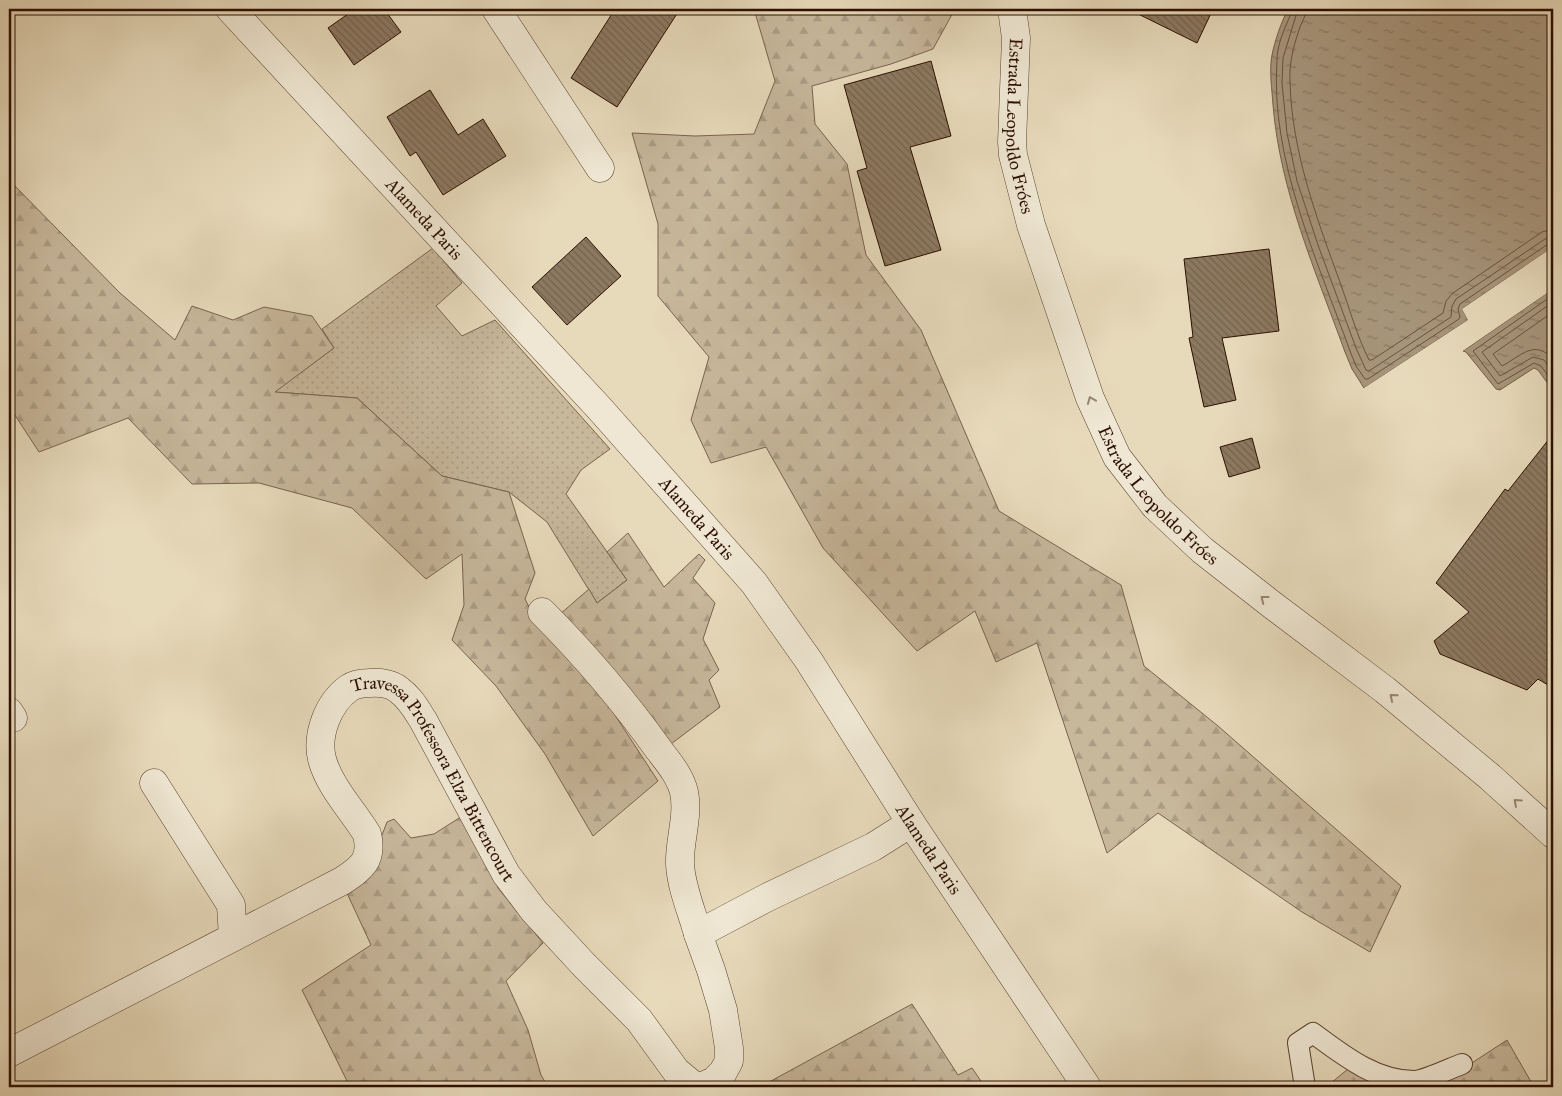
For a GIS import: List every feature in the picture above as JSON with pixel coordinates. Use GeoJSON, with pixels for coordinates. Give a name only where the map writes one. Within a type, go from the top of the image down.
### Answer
{"type":"FeatureCollection","features":[{"type":"Feature","properties":{"kind":"street","name":"Alameda Paris"},"geometry":{"type":"LineString","coordinates":[[230,9],[600,409],[754,583],[809,661],[912,823],[1087,1087]]}},
{"type":"Feature","properties":{"kind":"street"},"geometry":{"type":"LineString","coordinates":[[496,9],[600,168]]}},
{"type":"Feature","properties":{"kind":"street","name":"Estrada Leopoldo Fróes"},"geometry":{"type":"LineString","coordinates":[[1012,9],[1016,38],[1012,133],[1014,155],[1031,225],[1090,398],[1117,457],[1162,514],[1202,550],[1385,690],[1490,777],[1553,834]]}},
{"type":"Feature","properties":{"kind":"street","name":"Travessa Professora Elza Bittencourt"},"geometry":{"type":"LineString","coordinates":[[9,1054],[342,881],[359,869],[367,860],[369,842],[367,834],[325,769],[320,748],[321,736],[324,722],[334,703],[349,688],[360,683],[379,682],[398,689],[411,701],[506,874],[534,911],[639,1020],[676,1071],[694,1086],[703,1086],[714,1081],[723,1072],[729,1061],[729,1048],[723,1010],[698,934],[680,864],[685,809],[684,792],[678,777],[648,734],[575,645],[542,612]]}},
{"type":"Feature","properties":{"kind":"street"},"geometry":{"type":"LineString","coordinates":[[154,782],[231,905],[234,937]]}},
{"type":"Feature","properties":{"kind":"street"},"geometry":{"type":"LineString","coordinates":[[698,934],[768,897],[873,847],[912,823]]}},
{"type":"Feature","properties":{"kind":"street"},"geometry":{"type":"LineString","coordinates":[[1305,1087],[1298,1043],[1313,1033],[1348,1058],[1380,1075],[1415,1081],[1462,1064]]}},
{"type":"Feature","properties":{"kind":"green space"},"geometry":{"type":"Polygon","coordinates":[[[754,9],[955,9],[933,49],[891,64],[812,86],[815,124],[847,164],[866,255],[921,330],[999,511],[1121,585],[1144,666],[1218,726],[1401,886],[1370,952],[1302,912],[1158,813],[1107,853],[1037,643],[996,662],[975,611],[917,651],[823,548],[766,447],[711,463],[691,420],[709,357],[658,296],[658,224],[632,133],[695,136],[754,134],[775,81],[754,9]]]}},
{"type":"Feature","properties":{"kind":"green space"},"geometry":{"type":"Polygon","coordinates":[[[9,180],[120,293],[175,340],[192,306],[233,320],[264,307],[312,316],[334,348],[275,392],[357,398],[442,476],[509,492],[535,573],[525,599],[538,625],[581,663],[658,781],[593,836],[545,754],[496,686],[452,640],[464,605],[462,554],[426,579],[352,508],[259,483],[192,484],[128,418],[39,452],[9,406],[9,180]]]}},
{"type":"Feature","properties":{"kind":"green space"},"geometry":{"type":"Polygon","coordinates":[[[433,248],[462,283],[436,306],[462,336],[495,320],[610,449],[581,470],[566,494],[627,580],[597,603],[547,522],[509,492],[442,476],[357,398],[274,392],[334,348],[322,329],[433,248]]]}},
{"type":"Feature","properties":{"kind":"green space"},"geometry":{"type":"Polygon","coordinates":[[[628,533],[664,587],[699,554],[705,560],[693,578],[715,603],[703,639],[719,670],[709,680],[720,707],[667,747],[559,615],[589,589],[597,603],[627,580],[607,552],[628,533]]]}},
{"type":"Feature","properties":{"kind":"green space"},"geometry":{"type":"Polygon","coordinates":[[[467,813],[485,848],[498,888],[543,943],[506,981],[528,1030],[541,1075],[548,1087],[350,1087],[302,990],[371,945],[340,878],[375,853],[387,822],[394,819],[411,838],[434,834],[467,813]]]}},
{"type":"Feature","properties":{"kind":"green space"},"geometry":{"type":"Polygon","coordinates":[[[912,1004],[958,1075],[972,1068],[985,1087],[760,1087],[912,1004]]]}},
{"type":"Feature","properties":{"kind":"green space"},"geometry":{"type":"Polygon","coordinates":[[[1507,1040],[1534,1087],[1416,1087],[1452,1076],[1507,1040]]]}},
{"type":"Feature","properties":{"kind":"green space"},"geometry":{"type":"Polygon","coordinates":[[[1348,1069],[1380,1087],[1326,1087],[1348,1069]]]}},
{"type":"Feature","properties":{"kind":"water"},"geometry":{"type":"Polygon","coordinates":[[[1288,9],[1553,9],[1553,247],[1462,309],[1468,320],[1364,388],[1352,369],[1322,292],[1291,200],[1283,169],[1273,105],[1271,67],[1275,43],[1288,9]]]}},
{"type":"Feature","properties":{"kind":"water"},"geometry":{"type":"Polygon","coordinates":[[[1553,289],[1553,388],[1551,388],[1538,370],[1534,368],[1500,390],[1496,389],[1466,352],[1463,351],[1553,289]]]}},
{"type":"Feature","properties":{"kind":"pier"},"geometry":{"type":"Polygon","coordinates":[[[1553,247],[1553,250],[1465,310],[1470,319],[1469,322],[1365,390],[1364,388],[1468,320],[1462,309],[1553,247]]]}},
{"type":"Feature","properties":{"kind":"pier"},"geometry":{"type":"Polygon","coordinates":[[[1553,286],[1553,289],[1461,352],[1462,349],[1553,286]]]}},
{"type":"Feature","properties":{"kind":"building"},"geometry":{"type":"Polygon","coordinates":[[[355,9],[384,9],[401,32],[354,65],[328,28],[355,9]]]}},
{"type":"Feature","properties":{"kind":"building"},"geometry":{"type":"Polygon","coordinates":[[[615,9],[680,9],[617,107],[571,78],[615,9]]]}},
{"type":"Feature","properties":{"kind":"building"},"geometry":{"type":"Polygon","coordinates":[[[1128,9],[1213,9],[1197,43],[1128,9]]]}},
{"type":"Feature","properties":{"kind":"building"},"geometry":{"type":"Polygon","coordinates":[[[931,61],[951,136],[910,147],[941,250],[885,266],[857,171],[867,168],[844,85],[931,61]]]}},
{"type":"Feature","properties":{"kind":"building"},"geometry":{"type":"Polygon","coordinates":[[[430,90],[458,135],[483,119],[506,156],[443,195],[416,152],[410,156],[387,117],[430,90]]]}},
{"type":"Feature","properties":{"kind":"building"},"geometry":{"type":"Polygon","coordinates":[[[586,237],[621,276],[567,325],[532,287],[586,237]]]}},
{"type":"Feature","properties":{"kind":"building"},"geometry":{"type":"Polygon","coordinates":[[[1269,249],[1279,331],[1222,338],[1236,400],[1204,407],[1189,338],[1193,337],[1184,259],[1269,249]]]}},
{"type":"Feature","properties":{"kind":"building"},"geometry":{"type":"Polygon","coordinates":[[[1553,434],[1553,688],[1538,679],[1527,690],[1440,654],[1434,641],[1469,612],[1436,583],[1505,489],[1508,491],[1553,434]]]}},
{"type":"Feature","properties":{"kind":"building"},"geometry":{"type":"Polygon","coordinates":[[[1252,438],[1260,468],[1229,477],[1220,447],[1252,438]]]}}]}
